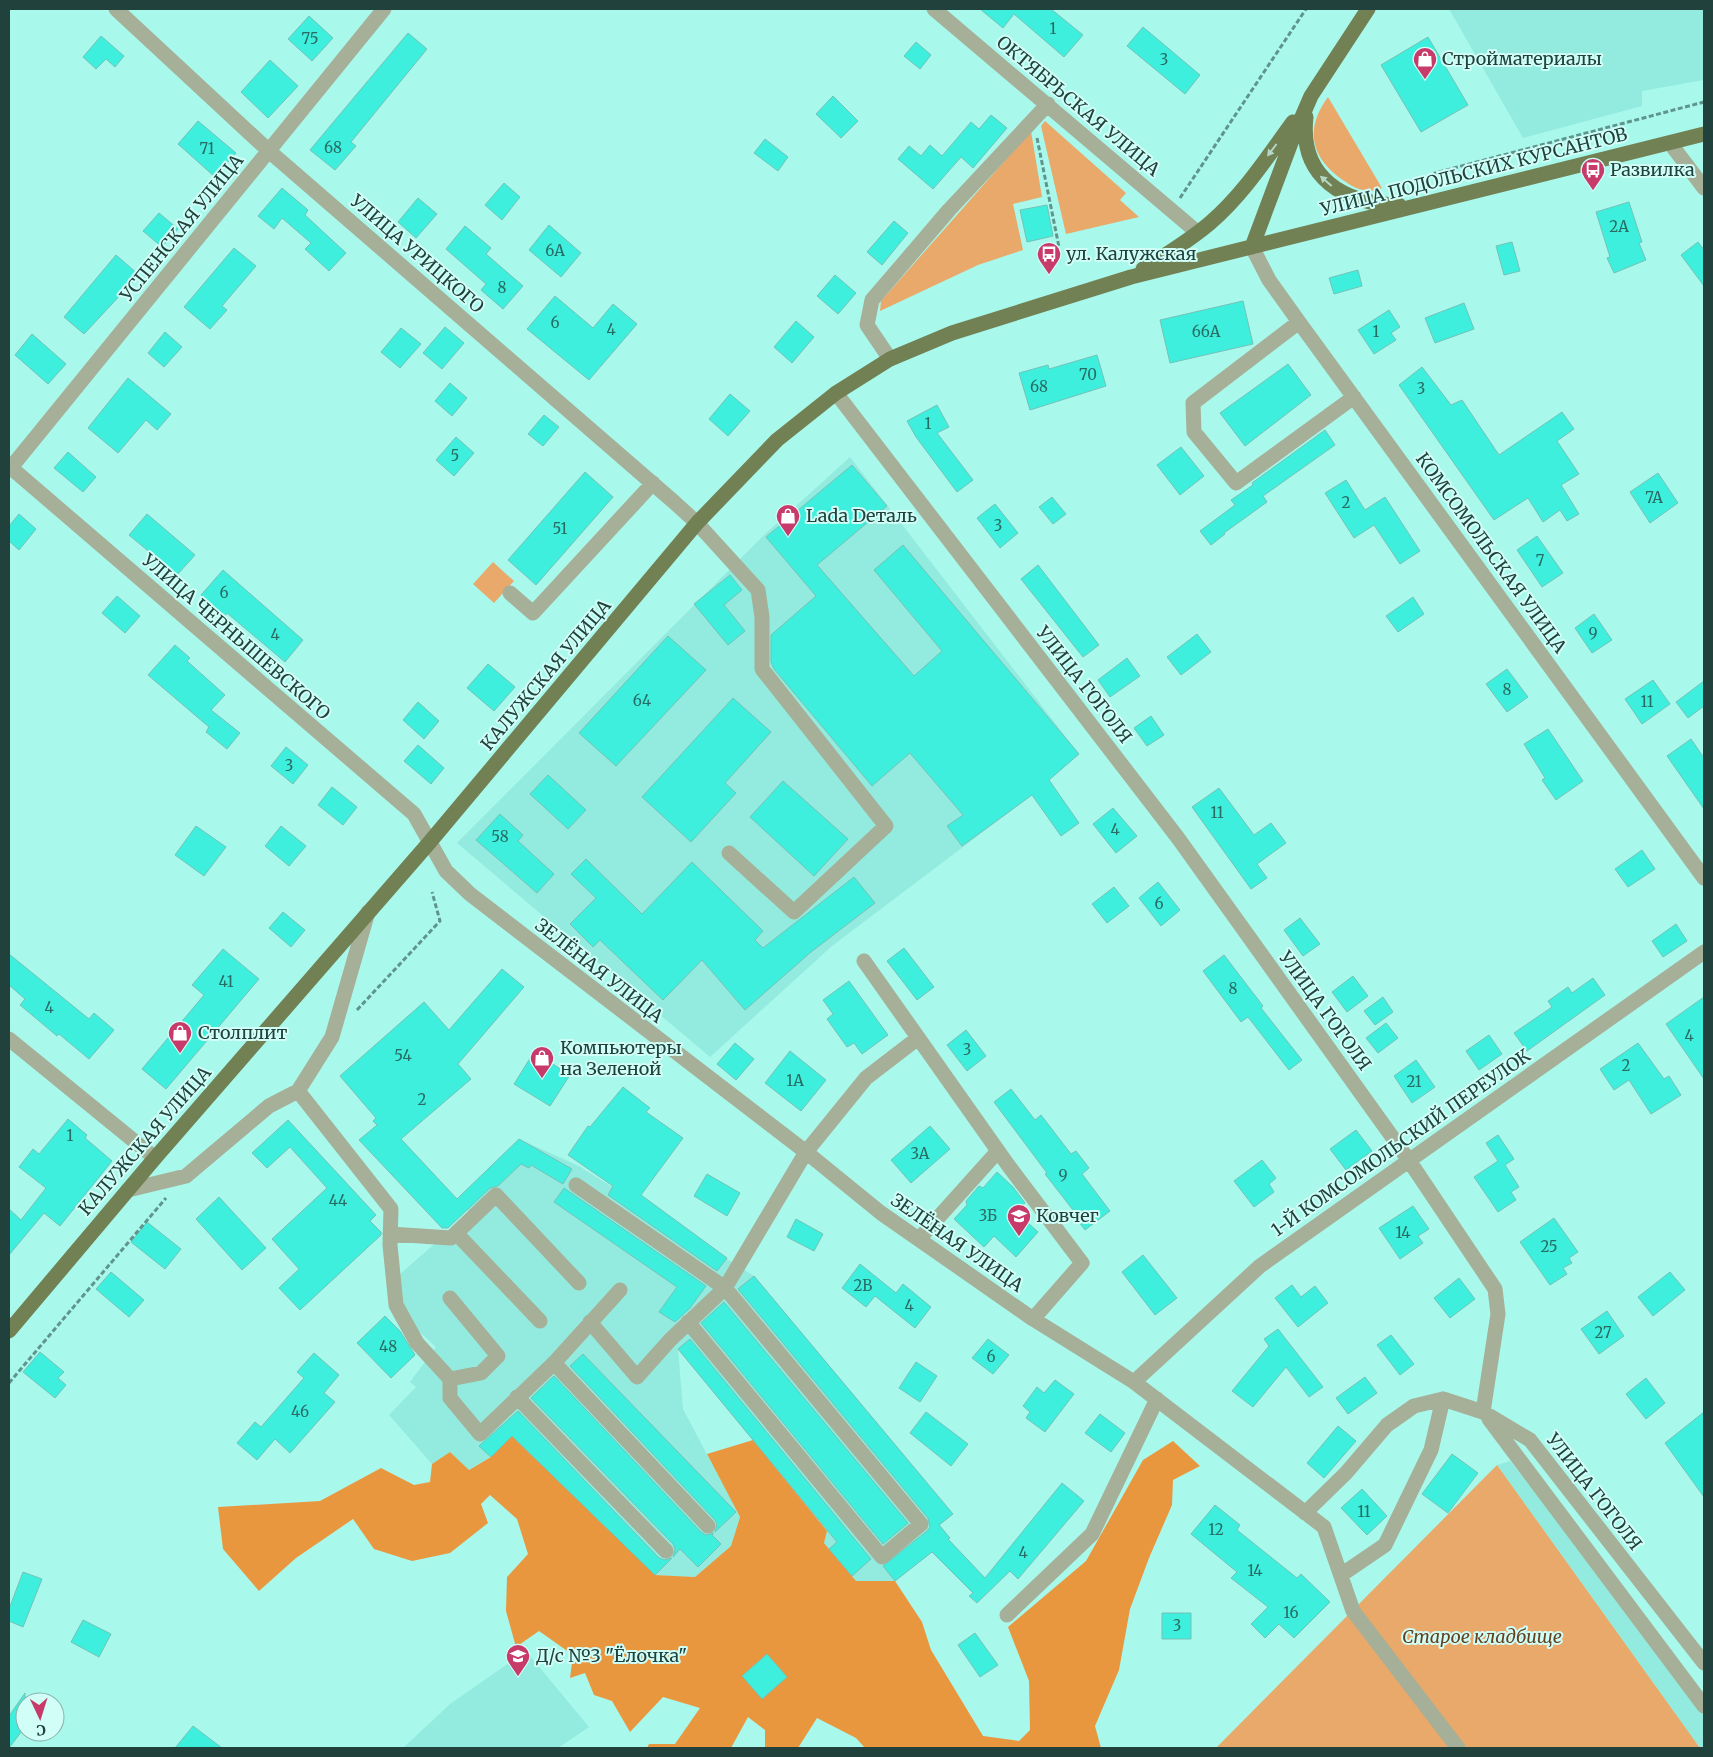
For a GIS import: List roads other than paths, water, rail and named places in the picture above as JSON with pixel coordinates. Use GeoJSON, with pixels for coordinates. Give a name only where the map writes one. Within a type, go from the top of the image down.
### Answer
{"type":"FeatureCollection","features":[{"type":"Feature","properties":{"kind":"main road"},"geometry":{"type":"LineString","coordinates":[[1130,277],[1209,223],[1238,194],[1311,96],[1368,9]]}},
{"type":"Feature","properties":{"kind":"main road"},"geometry":{"type":"LineString","coordinates":[[1311,96],[1305,135],[1311,162],[1320,176],[1342,192],[1367,201],[1398,205],[1422,204]]}},
{"type":"Feature","properties":{"kind":"main road"},"geometry":{"type":"LineString","coordinates":[[1252,247],[1292,140],[1311,96]]}},
{"type":"Feature","properties":{"kind":"main road","name":"УЛИЦА ПОДОЛЬСКИХ КУРСАНТОВ"},"geometry":{"type":"LineString","coordinates":[[1252,247],[1704,134]]}},
{"type":"Feature","properties":{"kind":"main road","name":"КАЛУЖСКАЯ УЛИЦА"},"geometry":{"type":"LineString","coordinates":[[9,1331],[155,1158],[429,843],[697,523],[777,440],[836,393],[890,359],[952,333],[1130,277],[1252,247]]}},
{"type":"Feature","properties":{"kind":"street","name":"УЛИЦА УРИЦКОГО"},"geometry":{"type":"LineString","coordinates":[[116,9],[269,151],[697,523],[758,590],[762,618],[762,669],[886,826],[794,912],[729,853]]}},
{"type":"Feature","properties":{"kind":"street","name":"УСПЕНСКАЯ УЛИЦА"},"geometry":{"type":"LineString","coordinates":[[9,468],[384,9]]}},
{"type":"Feature","properties":{"kind":"street","name":"ОКТЯБРЬСКАЯ УЛИЦА"},"geometry":{"type":"LineString","coordinates":[[934,9],[1197,232]]}},
{"type":"Feature","properties":{"kind":"street"},"geometry":{"type":"LineString","coordinates":[[890,359],[867,324],[872,300],[949,210],[1048,104]]}},
{"type":"Feature","properties":{"kind":"street"},"geometry":{"type":"LineString","coordinates":[[1670,143],[1704,188]]}},
{"type":"Feature","properties":{"kind":"street","name":"КОМСОМОЛЬСКАЯ УЛИЦА"},"geometry":{"type":"LineString","coordinates":[[1252,247],[1269,280],[1299,322],[1704,878]]}},
{"type":"Feature","properties":{"kind":"street"},"geometry":{"type":"LineString","coordinates":[[1299,322],[1193,403],[1194,432],[1236,483],[1354,397]]}},
{"type":"Feature","properties":{"kind":"street","name":"УЛИЦА ГОГОЛЯ"},"geometry":{"type":"LineString","coordinates":[[836,393],[1178,838],[1408,1159],[1495,1289],[1498,1314],[1483,1412],[1530,1440],[1704,1663]]}},
{"type":"Feature","properties":{"kind":"street","name":"УЛИЦА ЧЕРНЫШЕВСКОГО"},"geometry":{"type":"LineString","coordinates":[[9,468],[414,814],[429,843]]}},
{"type":"Feature","properties":{"kind":"street"},"geometry":{"type":"LineString","coordinates":[[510,593],[533,613],[652,483]]}},
{"type":"Feature","properties":{"kind":"street","name":"ЗЕЛЁНАЯ УЛИЦА"},"geometry":{"type":"LineString","coordinates":[[429,843],[446,871],[470,894],[806,1152],[881,1213],[1033,1319],[1134,1382],[1324,1527],[1353,1611],[1458,1748]]}},
{"type":"Feature","properties":{"kind":"street"},"geometry":{"type":"LineString","coordinates":[[128,1190],[186,1176],[269,1106],[298,1091],[332,1037],[368,912]]}},
{"type":"Feature","properties":{"kind":"street","name":"1-Й КОМСОМОЛЬСКИЙ ПЕРЕУЛОК"},"geometry":{"type":"LineString","coordinates":[[1134,1382],[1260,1266],[1408,1159],[1704,952]]}},
{"type":"Feature","properties":{"kind":"street"},"geometry":{"type":"LineString","coordinates":[[864,960],[998,1151],[1082,1263],[1033,1319]]}},
{"type":"Feature","properties":{"kind":"street"},"geometry":{"type":"LineString","coordinates":[[590,1322],[637,1377],[688,1322],[725,1288],[806,1152],[866,1078],[918,1038]]}},
{"type":"Feature","properties":{"kind":"street"},"geometry":{"type":"LineString","coordinates":[[9,1039],[155,1158]]}},
{"type":"Feature","properties":{"kind":"street"},"geometry":{"type":"LineString","coordinates":[[298,1091],[391,1209],[390,1234],[396,1305],[418,1342],[450,1379],[450,1398],[480,1434],[554,1363],[620,1290]]}},
{"type":"Feature","properties":{"kind":"street"},"geometry":{"type":"LineString","coordinates":[[919,1239],[998,1151]]}},
{"type":"Feature","properties":{"kind":"street"},"geometry":{"type":"LineString","coordinates":[[576,1185],[725,1288],[920,1524],[882,1557],[688,1322]]}},
{"type":"Feature","properties":{"kind":"street"},"geometry":{"type":"LineString","coordinates":[[390,1234],[450,1238],[496,1195],[579,1283]]}},
{"type":"Feature","properties":{"kind":"street"},"geometry":{"type":"LineString","coordinates":[[456,1233],[540,1321]]}},
{"type":"Feature","properties":{"kind":"street"},"geometry":{"type":"LineString","coordinates":[[450,1298],[498,1356],[481,1373],[450,1379]]}},
{"type":"Feature","properties":{"kind":"street"},"geometry":{"type":"LineString","coordinates":[[554,1363],[708,1526]]}},
{"type":"Feature","properties":{"kind":"street"},"geometry":{"type":"LineString","coordinates":[[518,1397],[666,1551]]}},
{"type":"Feature","properties":{"kind":"street"},"geometry":{"type":"LineString","coordinates":[[1007,1615],[1092,1534],[1157,1399]]}},
{"type":"Feature","properties":{"kind":"street"},"geometry":{"type":"LineString","coordinates":[[1341,1575],[1385,1545],[1431,1450],[1443,1399]]}},
{"type":"Feature","properties":{"kind":"street"},"geometry":{"type":"LineString","coordinates":[[1306,1513],[1346,1473],[1387,1425],[1414,1406],[1443,1399],[1483,1412],[1704,1706]]}},
{"type":"Feature","properties":{"kind":"place","name":"Стройматериалы"},"geometry":{"type":"Point","coordinates":[1425,80]}},
{"type":"Feature","properties":{"kind":"place","name":"Развилка"},"geometry":{"type":"Point","coordinates":[1593,191]}},
{"type":"Feature","properties":{"kind":"place","name":"ул. Калужская"},"geometry":{"type":"Point","coordinates":[1049,275]}},
{"type":"Feature","properties":{"kind":"place","name":"Lada Dеталь"},"geometry":{"type":"Point","coordinates":[788,537]}},
{"type":"Feature","properties":{"kind":"place","name":"Столплит"},"geometry":{"type":"Point","coordinates":[180,1054]}},
{"type":"Feature","properties":{"kind":"place","name":"Компьютеры на Зеленой"},"geometry":{"type":"Point","coordinates":[542,1079]}},
{"type":"Feature","properties":{"kind":"place","name":"Ковчег"},"geometry":{"type":"Point","coordinates":[1019,1237]}},
{"type":"Feature","properties":{"kind":"place","name":"Д/с №3 \"Ёлочка\""},"geometry":{"type":"Point","coordinates":[518,1677]}},
{"type":"Feature","properties":{"kind":"park label","name":"Старое кладбище"},"geometry":{"type":"Point","coordinates":[1482,1637]}}]}
